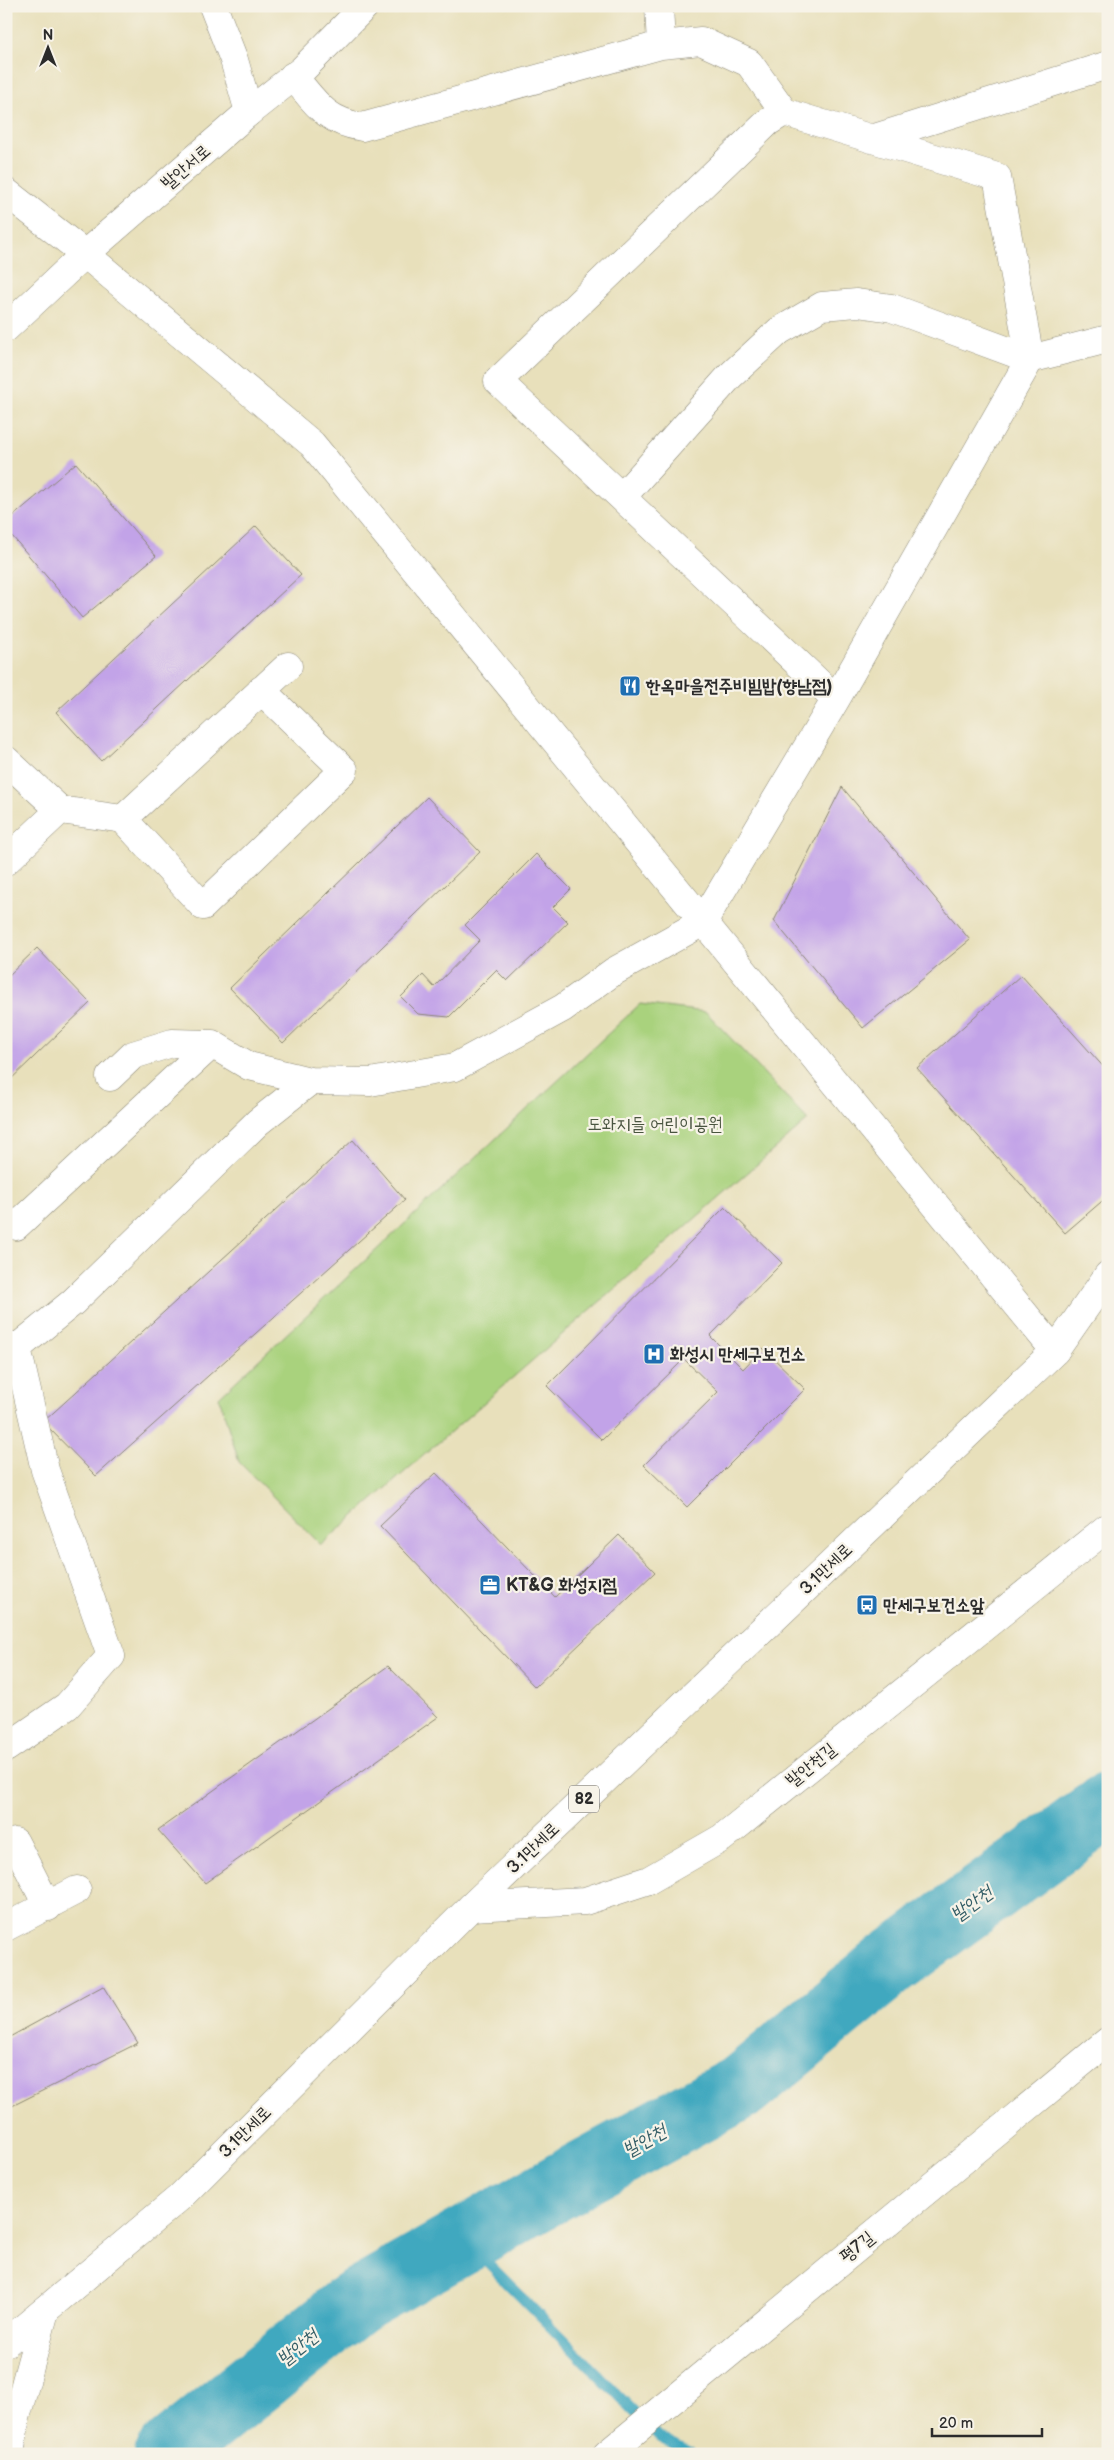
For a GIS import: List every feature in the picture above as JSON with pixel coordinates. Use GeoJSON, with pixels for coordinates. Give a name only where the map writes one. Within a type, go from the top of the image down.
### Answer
{"type":"FeatureCollection","features":[{"type":"Feature","properties":{"kind":"street"},"geometry":{"type":"LineString","coordinates":[[213,6],[234,60],[249,112]]}},
{"type":"Feature","properties":{"kind":"street","name":"발안서로"},"geometry":{"type":"LineString","coordinates":[[6,328],[85,254],[293,76],[365,6]]}},
{"type":"Feature","properties":{"kind":"street"},"geometry":{"type":"LineString","coordinates":[[659,6],[661,45]]}},
{"type":"Feature","properties":{"kind":"street"},"geometry":{"type":"LineString","coordinates":[[110,1077],[133,1056],[172,1043],[212,1044],[249,1066],[310,1081],[370,1082],[455,1067],[563,1008],[613,972],[703,922],[836,700],[1030,359],[996,177],[784,112],[749,63],[701,41],[661,45],[362,127],[344,124],[335,120],[323,110],[293,76]]}},
{"type":"Feature","properties":{"kind":"street"},"geometry":{"type":"LineString","coordinates":[[871,139],[1108,65]]}},
{"type":"Feature","properties":{"kind":"street"},"geometry":{"type":"LineString","coordinates":[[784,112],[768,122],[498,382],[836,700]]}},
{"type":"Feature","properties":{"kind":"street"},"geometry":{"type":"LineString","coordinates":[[6,192],[85,254],[312,444],[1055,1351]]}},
{"type":"Feature","properties":{"kind":"street"},"geometry":{"type":"LineString","coordinates":[[622,497],[730,376],[779,331],[822,306],[858,302],[892,308],[1030,359],[1108,339]]}},
{"type":"Feature","properties":{"kind":"street"},"geometry":{"type":"LineString","coordinates":[[123,819],[288,666]]}},
{"type":"Feature","properties":{"kind":"street"},"geometry":{"type":"LineString","coordinates":[[6,760],[60,810],[123,819],[203,906],[344,770],[261,690]]}},
{"type":"Feature","properties":{"kind":"street"},"geometry":{"type":"LineString","coordinates":[[6,861],[60,810]]}},
{"type":"Feature","properties":{"kind":"street"},"geometry":{"type":"LineString","coordinates":[[16,1226],[212,1044]]}},
{"type":"Feature","properties":{"kind":"street"},"geometry":{"type":"LineString","coordinates":[[6,1748],[67,1706],[111,1656],[46,1470],[11,1346],[73,1302],[258,1122],[310,1081]]}},
{"type":"Feature","properties":{"kind":"street","name":"3.1만세로"},"geometry":{"type":"LineString","coordinates":[[6,2343],[179,2198],[470,1908],[1055,1351],[1108,1275]]}},
{"type":"Feature","properties":{"kind":"street","name":"발안천길"},"geometry":{"type":"LineString","coordinates":[[470,1908],[585,1901],[649,1880],[722,1838],[1108,1528]]}},
{"type":"Feature","properties":{"kind":"street"},"geometry":{"type":"LineString","coordinates":[[9,1838],[48,1907]]}},
{"type":"Feature","properties":{"kind":"street"},"geometry":{"type":"LineString","coordinates":[[6,1927],[48,1907],[77,1890]]}},
{"type":"Feature","properties":{"kind":"street","name":"평7길"},"geometry":{"type":"LineString","coordinates":[[610,2451],[1108,2041]]}},
{"type":"Feature","properties":{"kind":"street"},"geometry":{"type":"LineString","coordinates":[[10,2454],[16,2418],[46,2310]]}},
{"type":"Feature","properties":{"kind":"green space","name":"도와지들 어린이공원"},"geometry":{"type":"Polygon","coordinates":[[[640,1004],[706,1012],[808,1120],[321,1545],[239,1462],[219,1397],[640,1004]]]}},
{"type":"Feature","properties":{"kind":"building"},"geometry":{"type":"Polygon","coordinates":[[[76,463],[156,556],[82,618],[6,529],[6,522],[76,463]]]}},
{"type":"Feature","properties":{"kind":"building"},"geometry":{"type":"Polygon","coordinates":[[[256,526],[301,575],[101,761],[56,712],[256,526]]]}},
{"type":"Feature","properties":{"kind":"building"},"geometry":{"type":"Polygon","coordinates":[[[842,787],[970,940],[863,1028],[774,921],[842,787]]]}},
{"type":"Feature","properties":{"kind":"building"},"geometry":{"type":"Polygon","coordinates":[[[427,797],[480,852],[283,1043],[230,988],[427,797]]]}},
{"type":"Feature","properties":{"kind":"building"},"geometry":{"type":"Polygon","coordinates":[[[536,854],[571,889],[553,907],[568,922],[507,981],[496,970],[449,1017],[418,1014],[401,997],[423,975],[434,987],[480,940],[465,925],[536,854]]]}},
{"type":"Feature","properties":{"kind":"building"},"geometry":{"type":"Polygon","coordinates":[[[37,948],[90,1003],[6,1084],[6,978],[37,948]]]}},
{"type":"Feature","properties":{"kind":"building"},"geometry":{"type":"Polygon","coordinates":[[[1021,975],[1108,1072],[1108,1196],[1065,1233],[917,1068],[1021,975]]]}},
{"type":"Feature","properties":{"kind":"building"},"geometry":{"type":"Polygon","coordinates":[[[353,1140],[405,1200],[96,1476],[43,1422],[353,1140]]]}},
{"type":"Feature","properties":{"kind":"building","name":"화성시 만세구보건소"},"geometry":{"type":"Polygon","coordinates":[[[725,1207],[782,1263],[710,1336],[743,1369],[763,1348],[805,1389],[687,1507],[644,1465],[718,1392],[684,1359],[602,1440],[547,1386],[725,1207]]]}},
{"type":"Feature","properties":{"kind":"building","name":"KT&G 화성지점"},"geometry":{"type":"Polygon","coordinates":[[[436,1473],[555,1597],[619,1535],[655,1572],[535,1687],[380,1526],[436,1473]]]}},
{"type":"Feature","properties":{"kind":"building"},"geometry":{"type":"Polygon","coordinates":[[[388,1666],[438,1717],[205,1883],[158,1830],[388,1666]]]}},
{"type":"Feature","properties":{"kind":"building"},"geometry":{"type":"Polygon","coordinates":[[[103,1986],[138,2043],[14,2105],[6,2111],[6,2039],[103,1986]]]}},
{"type":"Feature","properties":{"kind":"waterway","name":"발안천"},"geometry":{"type":"LineString","coordinates":[[167,2454],[356,2302],[576,2177],[743,2086],[891,1963],[1108,1805]]}},
{"type":"Feature","properties":{"kind":"waterway"},"geometry":{"type":"LineString","coordinates":[[465,2240],[659,2437],[692,2454]]}},
{"type":"Feature","properties":{"kind":"place","name":"한옥마을전주비빔밥(향남점)"},"geometry":{"type":"Point","coordinates":[630,686]}},
{"type":"Feature","properties":{"kind":"place","name":"화성시 만세구보건소"},"geometry":{"type":"Point","coordinates":[654,1354]}},
{"type":"Feature","properties":{"kind":"place","name":"KT&G 화성지점"},"geometry":{"type":"Point","coordinates":[490,1585]}},
{"type":"Feature","properties":{"kind":"place","name":"만세구보건소앞"},"geometry":{"type":"Point","coordinates":[867,1605]}}]}
